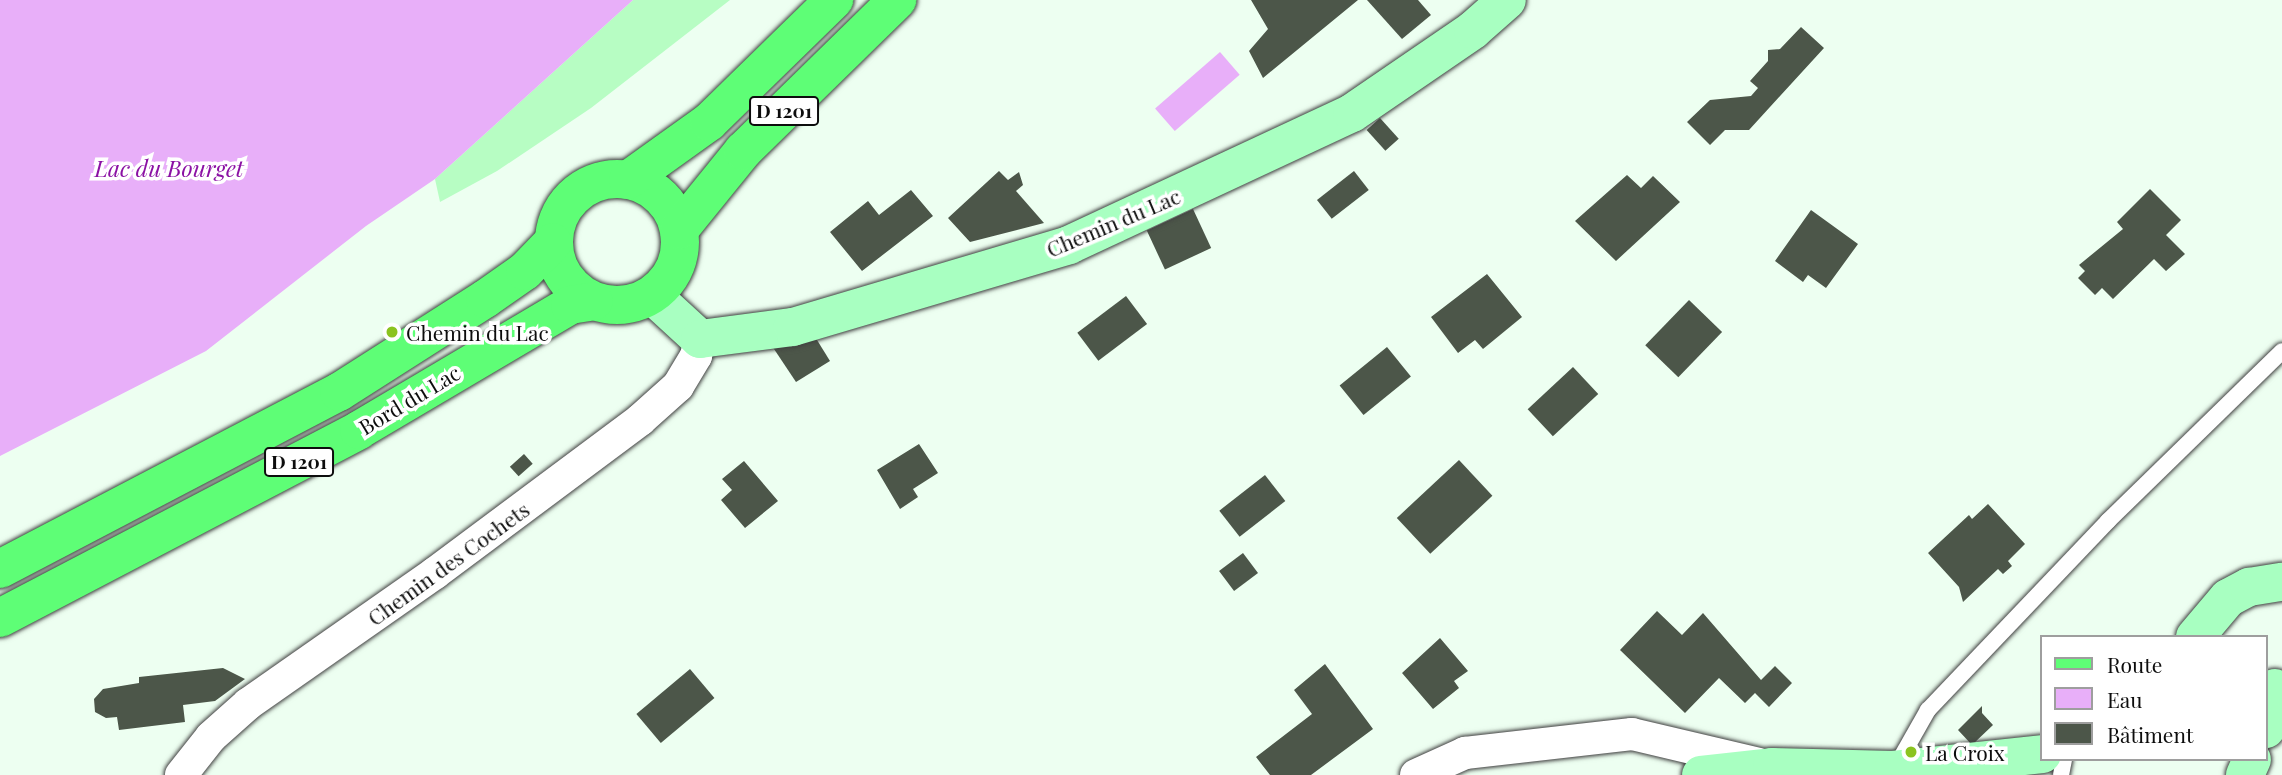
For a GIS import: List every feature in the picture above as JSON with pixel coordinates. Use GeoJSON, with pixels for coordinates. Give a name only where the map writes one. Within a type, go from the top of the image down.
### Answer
{"type":"FeatureCollection","features":[{"type":"Feature","properties":{"kind":"main road","name":"D 1201"},"geometry":{"type":"LineString","coordinates":[[628,180],[709,122],[835,0]]}},
{"type":"Feature","properties":{"kind":"main road","name":"D 1201"},"geometry":{"type":"LineString","coordinates":[[679,230],[743,151],[897,0]]}},
{"type":"Feature","properties":{"kind":"main road"},"geometry":{"type":"LineString","coordinates":[[628,180],[661,196],[679,230],[679,255],[668,280],[652,295],[632,304],[594,301],[575,290],[557,263],[553,242],[554,223],[579,191],[598,181],[628,180]]}},
{"type":"Feature","properties":{"kind":"main road","name":"Bord du Lac"},"geometry":{"type":"LineString","coordinates":[[0,569],[339,391],[485,299],[525,271],[553,242]]}},
{"type":"Feature","properties":{"kind":"main road","name":"Bord du Lac"},"geometry":{"type":"LineString","coordinates":[[0,618],[359,430],[570,305],[594,301]]}},
{"type":"Feature","properties":{"kind":"street","name":"Chemin du Lac"},"geometry":{"type":"LineString","coordinates":[[700,339],[793,327],[1069,245],[1352,113],[1473,30],[1507,0]]}},
{"type":"Feature","properties":{"kind":"street"},"geometry":{"type":"LineString","coordinates":[[652,295],[700,339]]}},
{"type":"Feature","properties":{"kind":"street","name":"Chemin des Cochets"},"geometry":{"type":"LineString","coordinates":[[181,775],[211,737],[248,704],[455,559],[649,413],[688,372],[700,339]]}},
{"type":"Feature","properties":{"kind":"street"},"geometry":{"type":"LineString","coordinates":[[2197,635],[2228,597],[2249,587],[2282,582]]}},
{"type":"Feature","properties":{"kind":"street"},"geometry":{"type":"LineString","coordinates":[[2268,718],[2274,687]]}},
{"type":"Feature","properties":{"kind":"street"},"geometry":{"type":"LineString","coordinates":[[1416,775],[1465,753],[1632,734],[1765,771]]}},
{"type":"Feature","properties":{"kind":"street"},"geometry":{"type":"LineString","coordinates":[[1701,775],[1765,771],[1893,770],[2040,754]]}},
{"type":"Feature","properties":{"kind":"lane"},"geometry":{"type":"LineString","coordinates":[[1893,770],[1928,710],[2108,521],[2282,351]]}},
{"type":"Feature","properties":{"kind":"sand"},"geometry":{"type":"Polygon","coordinates":[[[633,0],[730,0],[591,108],[497,171],[440,202],[435,179],[633,0]]]}},
{"type":"Feature","properties":{"kind":"water","name":"Lac du Bourget"},"geometry":{"type":"Polygon","coordinates":[[[0,0],[633,0],[435,179],[366,226],[206,351],[0,456],[0,0]]]}},
{"type":"Feature","properties":{"kind":"water"},"geometry":{"type":"Polygon","coordinates":[[[1220,52],[1240,75],[1175,131],[1155,108],[1220,52]]]}},
{"type":"Feature","properties":{"kind":"building"},"geometry":{"type":"Polygon","coordinates":[[[1251,0],[1358,0],[1263,78],[1249,51],[1268,29],[1251,0]]]}},
{"type":"Feature","properties":{"kind":"building"},"geometry":{"type":"Polygon","coordinates":[[[1367,0],[1418,0],[1431,15],[1402,39],[1367,0]]]}},
{"type":"Feature","properties":{"kind":"building"},"geometry":{"type":"Polygon","coordinates":[[[1801,27],[1824,48],[1749,130],[1725,130],[1710,145],[1687,122],[1710,100],[1751,96],[1758,88],[1750,81],[1768,61],[1768,50],[1780,49],[1801,27]]]}},
{"type":"Feature","properties":{"kind":"building"},"geometry":{"type":"Polygon","coordinates":[[[1380,118],[1399,139],[1385,151],[1367,130],[1380,118]]]}},
{"type":"Feature","properties":{"kind":"building"},"geometry":{"type":"Polygon","coordinates":[[[999,171],[1008,180],[1019,172],[1023,185],[1016,191],[1044,223],[970,242],[948,218],[999,171]]]}},
{"type":"Feature","properties":{"kind":"building"},"geometry":{"type":"Polygon","coordinates":[[[1354,171],[1369,190],[1332,219],[1317,200],[1354,171]]]}},
{"type":"Feature","properties":{"kind":"building"},"geometry":{"type":"Polygon","coordinates":[[[1627,175],[1641,188],[1653,176],[1680,202],[1616,261],[1575,221],[1627,175]]]}},
{"type":"Feature","properties":{"kind":"building"},"geometry":{"type":"Polygon","coordinates":[[[2150,189],[2181,220],[2166,235],[2185,254],[2166,271],[2154,259],[2113,299],[2102,288],[2095,295],[2078,278],[2085,271],[2079,265],[2123,229],[2117,222],[2150,189]]]}},
{"type":"Feature","properties":{"kind":"building"},"geometry":{"type":"Polygon","coordinates":[[[911,190],[933,216],[862,271],[830,232],[868,201],[879,215],[911,190]]]}},
{"type":"Feature","properties":{"kind":"building"},"geometry":{"type":"Polygon","coordinates":[[[1193,209],[1211,248],[1165,270],[1147,231],[1193,209]]]}},
{"type":"Feature","properties":{"kind":"building"},"geometry":{"type":"Polygon","coordinates":[[[1811,210],[1858,244],[1826,288],[1808,275],[1803,282],[1775,261],[1811,210]]]}},
{"type":"Feature","properties":{"kind":"building"},"geometry":{"type":"Polygon","coordinates":[[[1487,274],[1522,317],[1483,349],[1475,340],[1458,353],[1431,317],[1487,274]]]}},
{"type":"Feature","properties":{"kind":"building"},"geometry":{"type":"Polygon","coordinates":[[[1126,296],[1147,324],[1098,361],[1077,333],[1126,296]]]}},
{"type":"Feature","properties":{"kind":"building"},"geometry":{"type":"Polygon","coordinates":[[[1689,300],[1722,332],[1678,377],[1645,345],[1689,300]]]}},
{"type":"Feature","properties":{"kind":"building"},"geometry":{"type":"Polygon","coordinates":[[[768,340],[817,340],[830,361],[796,382],[768,340]]]}},
{"type":"Feature","properties":{"kind":"building"},"geometry":{"type":"Polygon","coordinates":[[[1387,347],[1411,377],[1364,415],[1340,385],[1387,347]]]}},
{"type":"Feature","properties":{"kind":"building"},"geometry":{"type":"Polygon","coordinates":[[[1573,367],[1598,394],[1553,436],[1528,409],[1573,367]]]}},
{"type":"Feature","properties":{"kind":"building"},"geometry":{"type":"Polygon","coordinates":[[[919,444],[938,473],[913,489],[918,497],[900,509],[877,470],[919,444]]]}},
{"type":"Feature","properties":{"kind":"building"},"geometry":{"type":"Polygon","coordinates":[[[524,454],[533,464],[519,476],[510,467],[524,454]]]}},
{"type":"Feature","properties":{"kind":"building"},"geometry":{"type":"Polygon","coordinates":[[[1459,460],[1492,496],[1430,554],[1397,518],[1459,460]]]}},
{"type":"Feature","properties":{"kind":"building"},"geometry":{"type":"Polygon","coordinates":[[[744,461],[778,501],[745,528],[721,500],[732,490],[722,479],[744,461]]]}},
{"type":"Feature","properties":{"kind":"building"},"geometry":{"type":"Polygon","coordinates":[[[1265,475],[1285,501],[1240,537],[1219,511],[1265,475]]]}},
{"type":"Feature","properties":{"kind":"building"},"geometry":{"type":"Polygon","coordinates":[[[1988,504],[2025,544],[2008,561],[2012,566],[2003,574],[1998,569],[1963,602],[1959,587],[1928,553],[1969,515],[1972,519],[1988,504]]]}},
{"type":"Feature","properties":{"kind":"building"},"geometry":{"type":"Polygon","coordinates":[[[1243,553],[1258,573],[1234,591],[1219,571],[1243,553]]]}},
{"type":"Feature","properties":{"kind":"building"},"geometry":{"type":"Polygon","coordinates":[[[1657,611],[1682,635],[1703,613],[1761,680],[1775,666],[1792,683],[1769,707],[1755,693],[1745,703],[1719,678],[1685,713],[1620,650],[1657,611]]]}},
{"type":"Feature","properties":{"kind":"building"},"geometry":{"type":"Polygon","coordinates":[[[1440,638],[1468,671],[1454,681],[1459,688],[1433,709],[1402,673],[1440,638]]]}},
{"type":"Feature","properties":{"kind":"building"},"geometry":{"type":"Polygon","coordinates":[[[1325,664],[1373,729],[1311,775],[1270,775],[1256,757],[1312,714],[1294,690],[1325,664]]]}},
{"type":"Feature","properties":{"kind":"building"},"geometry":{"type":"Polygon","coordinates":[[[223,668],[245,679],[215,701],[183,705],[185,722],[119,730],[117,717],[106,718],[95,712],[94,699],[103,689],[139,683],[139,677],[223,668]]]}},
{"type":"Feature","properties":{"kind":"building"},"geometry":{"type":"Polygon","coordinates":[[[690,669],[714,698],[661,743],[636,714],[690,669]]]}},
{"type":"Feature","properties":{"kind":"building"},"geometry":{"type":"Polygon","coordinates":[[[1982,706],[1982,713],[1993,725],[1972,745],[1958,730],[1982,706]]]}},
{"type":"Feature","properties":{"kind":"place","name":"Chemin du Lac"},"geometry":{"type":"Point","coordinates":[392,332]}},
{"type":"Feature","properties":{"kind":"place","name":"La Croix"},"geometry":{"type":"Point","coordinates":[1911,752]}}]}
